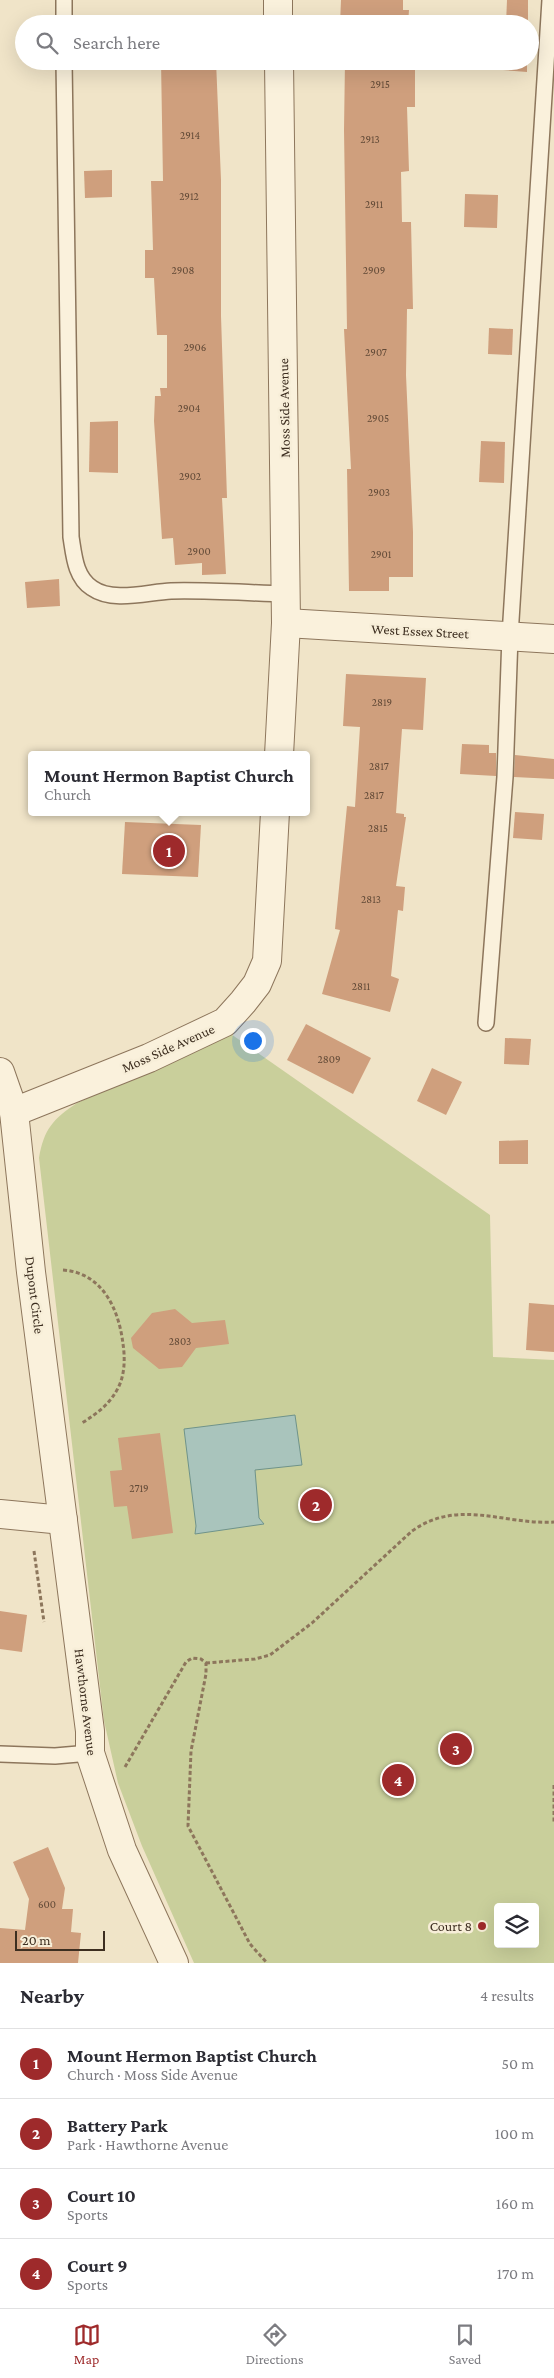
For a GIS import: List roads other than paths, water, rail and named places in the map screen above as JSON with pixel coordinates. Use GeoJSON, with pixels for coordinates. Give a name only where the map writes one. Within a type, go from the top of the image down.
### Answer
{"type":"FeatureCollection","features":[{"type":"Feature","properties":{"kind":"street"},"geometry":{"type":"LineString","coordinates":[[278,0],[278,15]]}},
{"type":"Feature","properties":{"kind":"street","name":"Moss Side Avenue"},"geometry":{"type":"LineString","coordinates":[[279,70],[286,594],[279,751]]}},
{"type":"Feature","properties":{"kind":"street","name":"West Essex Street"},"geometry":{"type":"LineString","coordinates":[[286,623],[554,639]]}},
{"type":"Feature","properties":{"kind":"street","name":"Moss Side Avenue"},"geometry":{"type":"LineString","coordinates":[[14,1112],[149,1058],[225,1022],[243,1002],[257,984],[266,961],[275,816]]}},
{"type":"Feature","properties":{"kind":"street","name":"Dupont Circle"},"geometry":{"type":"LineString","coordinates":[[0,1072],[14,1112],[31,1272],[63,1520]]}},
{"type":"Feature","properties":{"kind":"street"},"geometry":{"type":"LineString","coordinates":[[0,1514],[63,1520]]}},
{"type":"Feature","properties":{"kind":"street","name":"Hawthorne Avenue"},"geometry":{"type":"LineString","coordinates":[[63,1520],[90,1731],[90,1753],[122,1850],[174,1963]]}},
{"type":"Feature","properties":{"kind":"lane"},"geometry":{"type":"LineString","coordinates":[[64,0],[64,15]]}},
{"type":"Feature","properties":{"kind":"lane"},"geometry":{"type":"LineString","coordinates":[[486,1023],[506,777],[510,636],[550,0]]}},
{"type":"Feature","properties":{"kind":"lane"},"geometry":{"type":"LineString","coordinates":[[64,70],[71,537],[75,561],[82,579],[92,589],[105,594],[126,595],[172,591],[286,594]]}},
{"type":"Feature","properties":{"kind":"lane"},"geometry":{"type":"LineString","coordinates":[[0,1754],[55,1756],[90,1753]]}},
{"type":"Feature","properties":{"kind":"water"},"geometry":{"type":"Polygon","coordinates":[[[295,1415],[302,1465],[255,1470],[259,1518],[264,1524],[195,1534],[196,1526],[184,1429],[295,1415]]]}},
{"type":"Feature","properties":{"kind":"place","name":"Mount Hermon Baptist Church"},"geometry":{"type":"Point","coordinates":[169,851]}},
{"type":"Feature","properties":{"kind":"place","name":"Battery Park"},"geometry":{"type":"Point","coordinates":[316,1505]}},
{"type":"Feature","properties":{"kind":"place","name":"Court 10"},"geometry":{"type":"Point","coordinates":[456,1749]}},
{"type":"Feature","properties":{"kind":"place","name":"Court 9"},"geometry":{"type":"Point","coordinates":[398,1780]}},
{"type":"Feature","properties":{"kind":"place","name":"Court 8"},"geometry":{"type":"Point","coordinates":[482,1926]}}]}
